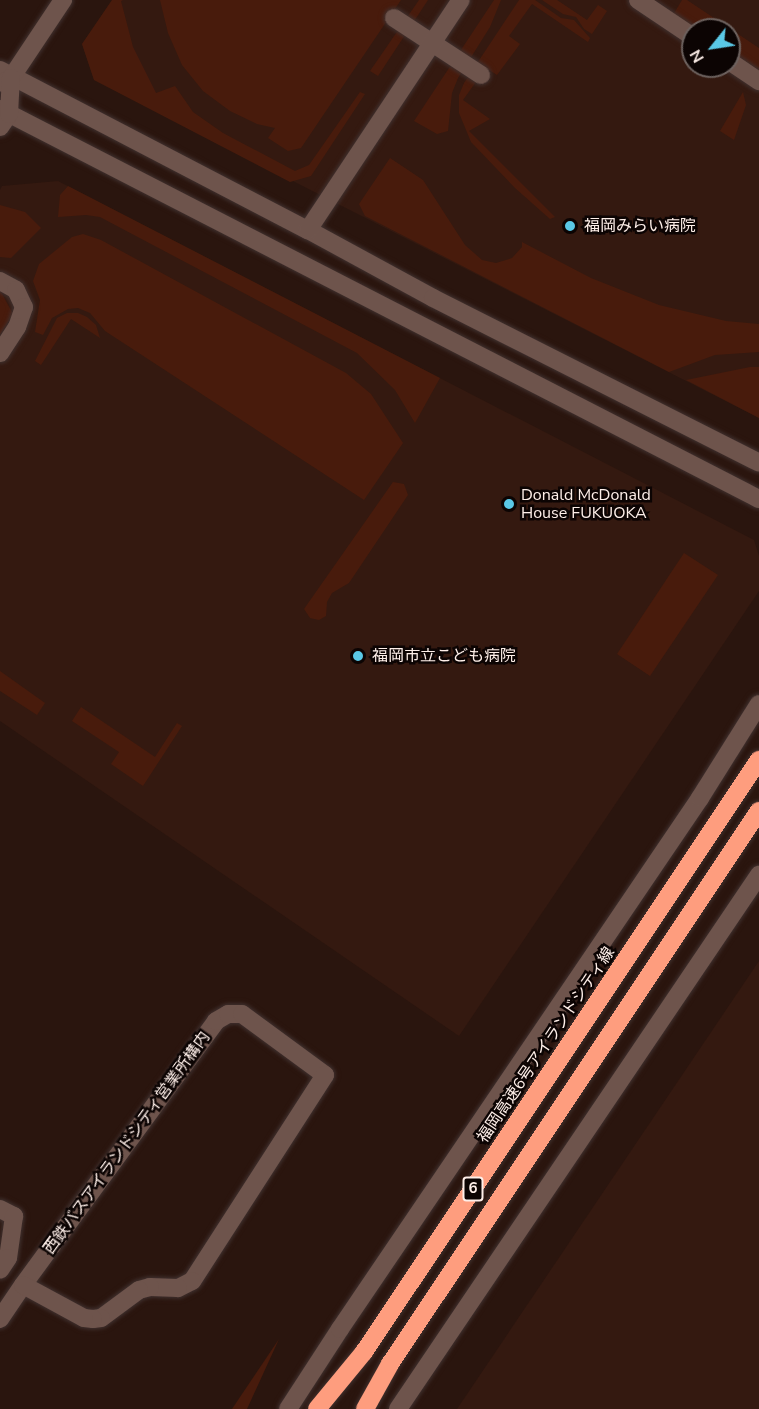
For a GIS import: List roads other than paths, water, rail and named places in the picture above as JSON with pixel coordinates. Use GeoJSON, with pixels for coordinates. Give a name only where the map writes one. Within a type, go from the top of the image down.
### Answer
{"type":"FeatureCollection","features":[{"type":"Feature","properties":{"kind":"highway","name":"福岡高速6号アイランドシティ線"},"geometry":{"type":"LineString","coordinates":[[317,1409],[364,1352],[759,760]]}},
{"type":"Feature","properties":{"kind":"highway","name":"6"},"geometry":{"type":"LineString","coordinates":[[365,1409],[390,1364],[759,811]]}},
{"type":"Feature","properties":{"kind":"street"},"geometry":{"type":"LineString","coordinates":[[63,0],[4,78],[3,117],[496,362],[759,499]]}},
{"type":"Feature","properties":{"kind":"street"},"geometry":{"type":"LineString","coordinates":[[308,230],[461,0]]}},
{"type":"Feature","properties":{"kind":"street"},"geometry":{"type":"LineString","coordinates":[[649,3],[681,28]]}},
{"type":"Feature","properties":{"kind":"street"},"geometry":{"type":"LineString","coordinates":[[394,18],[480,75]]}},
{"type":"Feature","properties":{"kind":"street"},"geometry":{"type":"LineString","coordinates":[[741,69],[759,81]]}},
{"type":"Feature","properties":{"kind":"street"},"geometry":{"type":"LineString","coordinates":[[4,78],[308,230],[433,298],[759,463]]}},
{"type":"Feature","properties":{"kind":"street"},"geometry":{"type":"LineString","coordinates":[[0,281],[16,290],[24,307],[16,327],[0,353]]}},
{"type":"Feature","properties":{"kind":"street"},"geometry":{"type":"LineString","coordinates":[[288,1409],[700,798],[759,704]]}},
{"type":"Feature","properties":{"kind":"street"},"geometry":{"type":"LineString","coordinates":[[398,1409],[759,875]]}},
{"type":"Feature","properties":{"kind":"street","name":"西鉄バスアイランドシティ営業所構内"},"geometry":{"type":"LineString","coordinates":[[0,1319],[23,1285],[216,1021],[228,1014],[242,1014],[325,1075],[192,1281],[178,1288],[150,1287],[139,1290],[101,1318],[93,1319],[84,1318],[23,1285]]}},
{"type":"Feature","properties":{"kind":"street"},"geometry":{"type":"LineString","coordinates":[[0,1209],[14,1216],[3,1258]]}},
{"type":"Feature","properties":{"kind":"place","name":"福岡みらい病院"},"geometry":{"type":"Point","coordinates":[570,226]}},
{"type":"Feature","properties":{"kind":"place","name":"Donald McDonald House FUKUOKA"},"geometry":{"type":"Point","coordinates":[509,504]}},
{"type":"Feature","properties":{"kind":"place","name":"福岡市立こども病院"},"geometry":{"type":"Point","coordinates":[358,656]}}]}
